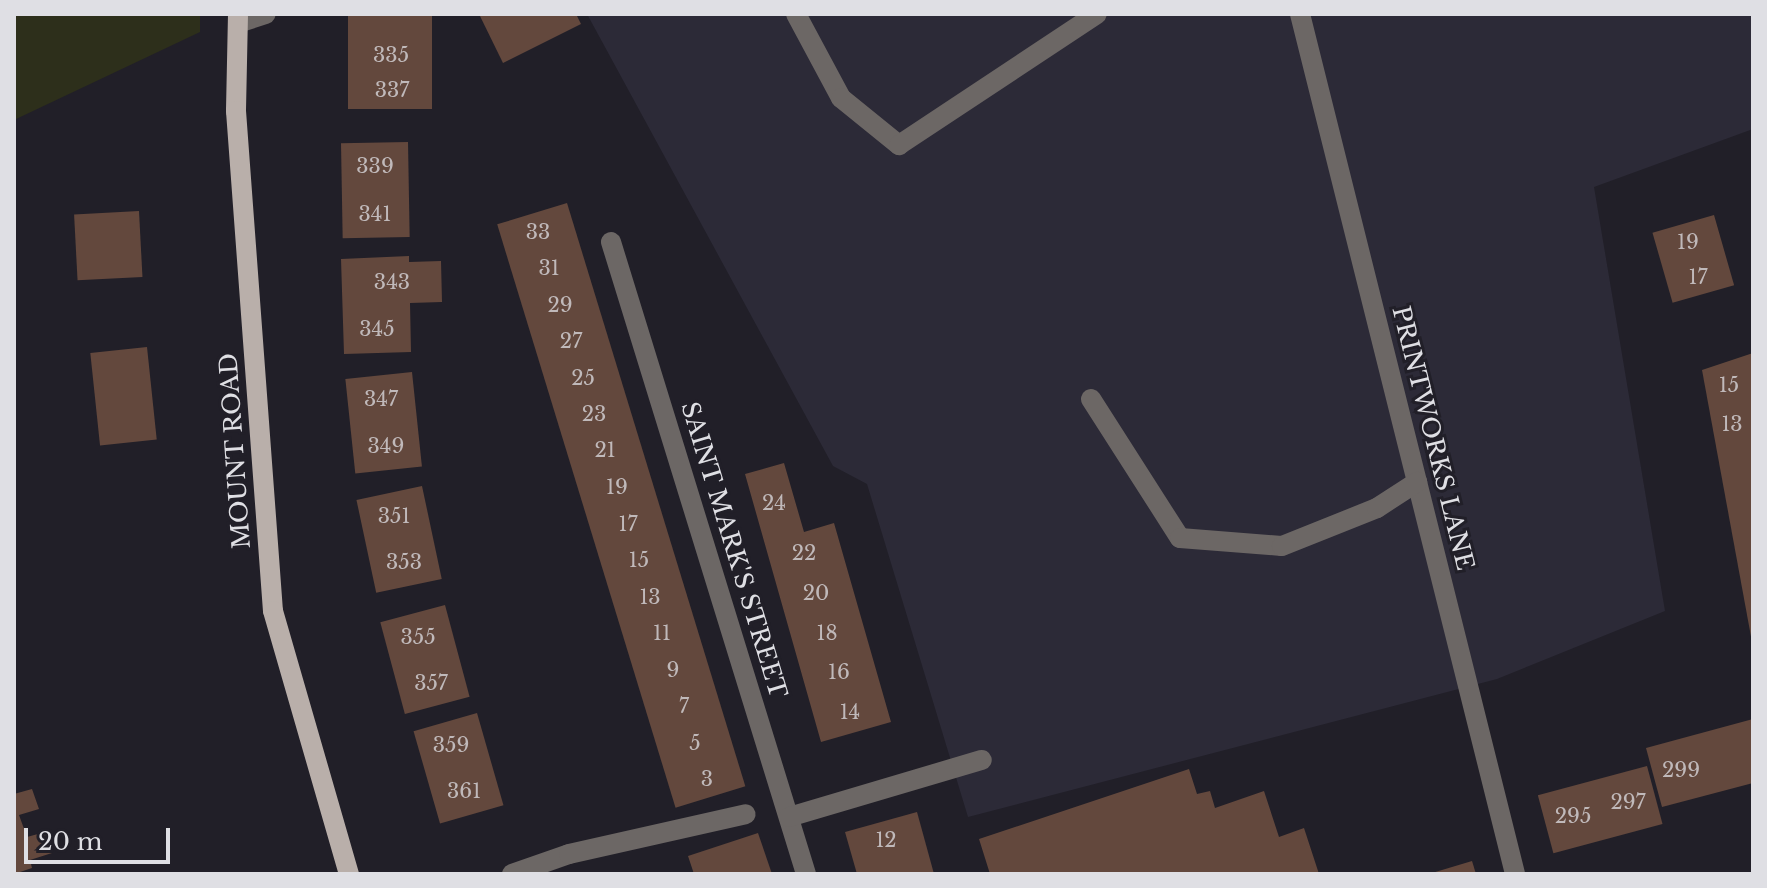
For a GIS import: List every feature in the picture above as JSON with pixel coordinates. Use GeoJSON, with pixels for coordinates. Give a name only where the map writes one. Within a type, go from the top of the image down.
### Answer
{"type":"FeatureCollection","features":[{"type":"Feature","properties":{"kind":"main road","name":"MOUNT ROAD"},"geometry":{"type":"LineString","coordinates":[[238,18],[236,111],[273,611],[349,874]]}},
{"type":"Feature","properties":{"kind":"street"},"geometry":{"type":"LineString","coordinates":[[238,18],[266,14]]}},
{"type":"Feature","properties":{"kind":"street"},"geometry":{"type":"LineString","coordinates":[[796,14],[841,98],[899,145],[1097,14]]}},
{"type":"Feature","properties":{"kind":"street","name":"PRINTWORKS LANE"},"geometry":{"type":"LineString","coordinates":[[1300,14],[1515,874]]}},
{"type":"Feature","properties":{"kind":"street","name":"SAINT MARK'S STREET"},"geometry":{"type":"LineString","coordinates":[[611,242],[806,874]]}},
{"type":"Feature","properties":{"kind":"street"},"geometry":{"type":"LineString","coordinates":[[1091,399],[1180,538],[1282,546],[1377,508],[1417,482]]}},
{"type":"Feature","properties":{"kind":"street"},"geometry":{"type":"LineString","coordinates":[[789,817],[982,760]]}},
{"type":"Feature","properties":{"kind":"street"},"geometry":{"type":"LineString","coordinates":[[512,874],[569,854],[746,814]]}},
{"type":"Feature","properties":{"kind":"shaded area"},"geometry":{"type":"Polygon","coordinates":[[[587,14],[1753,14],[1753,129],[1594,187],[1665,611],[1497,679],[968,817],[867,484],[833,466],[587,14]]]}},
{"type":"Feature","properties":{"kind":"green space"},"geometry":{"type":"Polygon","coordinates":[[[14,14],[200,14],[200,32],[14,120],[14,14]]]}},
{"type":"Feature","properties":{"kind":"building"},"geometry":{"type":"Polygon","coordinates":[[[348,14],[432,14],[432,109],[348,109],[348,14]]]}},
{"type":"Feature","properties":{"kind":"building"},"geometry":{"type":"Polygon","coordinates":[[[479,14],[576,14],[581,24],[503,63],[479,14]]]}},
{"type":"Feature","properties":{"kind":"building"},"geometry":{"type":"Polygon","coordinates":[[[408,142],[410,237],[343,238],[341,143],[408,142]]]}},
{"type":"Feature","properties":{"kind":"building"},"geometry":{"type":"Polygon","coordinates":[[[567,203],[745,786],[676,808],[497,224],[567,203]]]}},
{"type":"Feature","properties":{"kind":"building"},"geometry":{"type":"Polygon","coordinates":[[[139,211],[142,277],[78,280],[74,214],[139,211]]]}},
{"type":"Feature","properties":{"kind":"building"},"geometry":{"type":"Polygon","coordinates":[[[1714,215],[1734,285],[1673,303],[1652,233],[1714,215]]]}},
{"type":"Feature","properties":{"kind":"building"},"geometry":{"type":"Polygon","coordinates":[[[409,256],[409,262],[441,261],[442,302],[410,303],[411,352],[344,354],[341,259],[409,256]]]}},
{"type":"Feature","properties":{"kind":"building"},"geometry":{"type":"Polygon","coordinates":[[[147,347],[157,439],[100,445],[90,353],[147,347]]]}},
{"type":"Feature","properties":{"kind":"building"},"geometry":{"type":"Polygon","coordinates":[[[1753,353],[1753,642],[1752,642],[1702,370],[1753,353]]]}},
{"type":"Feature","properties":{"kind":"building"},"geometry":{"type":"Polygon","coordinates":[[[412,372],[422,466],[355,473],[345,379],[412,372]]]}},
{"type":"Feature","properties":{"kind":"building"},"geometry":{"type":"Polygon","coordinates":[[[784,463],[804,532],[834,523],[891,722],[821,742],[745,474],[784,463]]]}},
{"type":"Feature","properties":{"kind":"building"},"geometry":{"type":"Polygon","coordinates":[[[422,486],[442,579],[376,593],[356,500],[422,486]]]}},
{"type":"Feature","properties":{"kind":"building"},"geometry":{"type":"Polygon","coordinates":[[[445,605],[470,697],[405,714],[380,622],[445,605]]]}},
{"type":"Feature","properties":{"kind":"building"},"geometry":{"type":"Polygon","coordinates":[[[477,713],[503,805],[440,823],[414,731],[477,713]]]}},
{"type":"Feature","properties":{"kind":"building"},"geometry":{"type":"Polygon","coordinates":[[[1753,719],[1753,783],[1662,807],[1646,748],[1753,719]]]}},
{"type":"Feature","properties":{"kind":"building"},"geometry":{"type":"Polygon","coordinates":[[[1647,766],[1663,824],[1553,853],[1538,795],[1647,766]]]}},
{"type":"Feature","properties":{"kind":"building"},"geometry":{"type":"Polygon","coordinates":[[[1189,769],[1197,794],[1210,791],[1215,808],[1264,791],[1279,837],[1304,828],[1319,874],[990,874],[979,839],[1189,769]]]}},
{"type":"Feature","properties":{"kind":"building"},"geometry":{"type":"Polygon","coordinates":[[[32,789],[39,809],[19,815],[27,837],[45,832],[52,853],[30,860],[32,868],[14,874],[14,794],[32,789]]]}},
{"type":"Feature","properties":{"kind":"building"},"geometry":{"type":"Polygon","coordinates":[[[917,812],[934,874],[857,874],[845,832],[917,812]]]}},
{"type":"Feature","properties":{"kind":"building"},"geometry":{"type":"Polygon","coordinates":[[[758,833],[772,874],[694,874],[688,856],[758,833]]]}},
{"type":"Feature","properties":{"kind":"building"},"geometry":{"type":"Polygon","coordinates":[[[1472,861],[1476,874],[1432,874],[1432,873],[1472,861]]]}}]}
